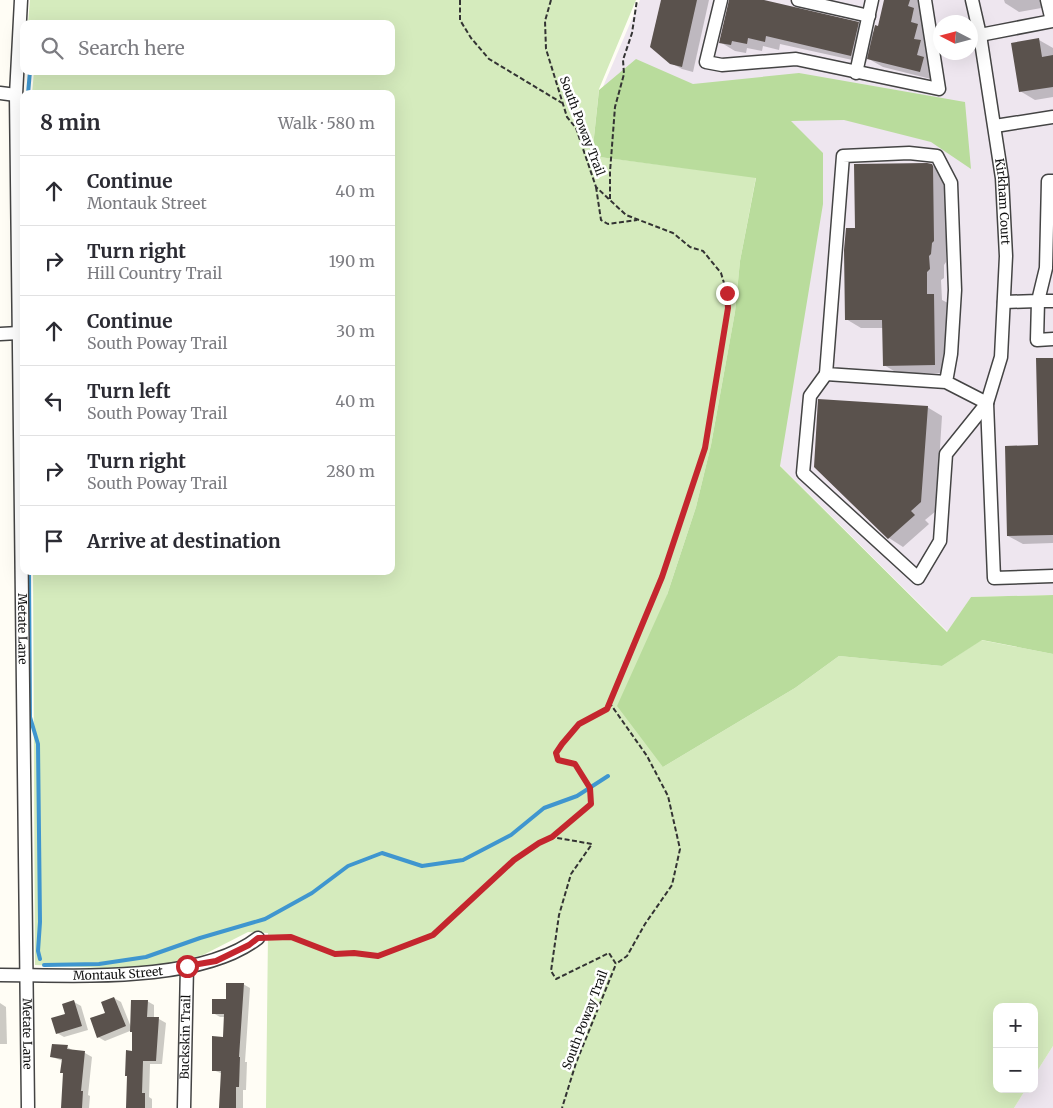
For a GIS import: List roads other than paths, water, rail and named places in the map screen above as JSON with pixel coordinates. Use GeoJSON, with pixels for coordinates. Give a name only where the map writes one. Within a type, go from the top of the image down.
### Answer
{"type":"FeatureCollection","features":[{"type":"Feature","properties":{"kind":"street","name":"Metate Lane"},"geometry":{"type":"LineString","coordinates":[[20,440],[16,95],[21,0]]}},
{"type":"Feature","properties":{"kind":"street"},"geometry":{"type":"LineString","coordinates":[[721,0],[706,62],[722,65],[796,59],[939,89],[926,0]]}},
{"type":"Feature","properties":{"kind":"street"},"geometry":{"type":"LineString","coordinates":[[798,0],[869,16]]}},
{"type":"Feature","properties":{"kind":"street"},"geometry":{"type":"LineString","coordinates":[[856,73],[872,0]]}},
{"type":"Feature","properties":{"kind":"street","name":"Kirkham Court"},"geometry":{"type":"LineString","coordinates":[[972,0],[980,34],[995,126],[1003,187],[1006,256],[1001,357],[987,403]]}},
{"type":"Feature","properties":{"kind":"street"},"geometry":{"type":"LineString","coordinates":[[980,34],[1053,22],[1047,0]]}},
{"type":"Feature","properties":{"kind":"street"},"geometry":{"type":"LineString","coordinates":[[0,93],[16,95]]}},
{"type":"Feature","properties":{"kind":"street"},"geometry":{"type":"LineString","coordinates":[[995,126],[1053,117]]}},
{"type":"Feature","properties":{"kind":"street"},"geometry":{"type":"LineString","coordinates":[[946,382],[951,354],[955,290],[951,183],[937,156],[909,153],[843,156],[826,374],[810,396],[803,473],[918,578],[940,541],[946,454],[987,403]]}},
{"type":"Feature","properties":{"kind":"street"},"geometry":{"type":"LineString","coordinates":[[1053,181],[1048,181],[1050,268],[1038,302],[1037,340],[1053,339]]}},
{"type":"Feature","properties":{"kind":"street"},"geometry":{"type":"LineString","coordinates":[[1004,302],[1053,301]]}},
{"type":"Feature","properties":{"kind":"street"},"geometry":{"type":"LineString","coordinates":[[0,334],[19,333]]}},
{"type":"Feature","properties":{"kind":"street"},"geometry":{"type":"LineString","coordinates":[[826,374],[946,382],[987,403]]}},
{"type":"Feature","properties":{"kind":"street"},"geometry":{"type":"LineString","coordinates":[[987,403],[994,578],[1053,576]]}},
{"type":"Feature","properties":{"kind":"street","name":"Metate Lane"},"geometry":{"type":"LineString","coordinates":[[21,575],[28,1108]]}},
{"type":"Feature","properties":{"kind":"street","name":"Montauk Street"},"geometry":{"type":"LineString","coordinates":[[0,975],[138,974],[216,961],[249,945],[258,938]]}},
{"type":"Feature","properties":{"kind":"street","name":"Buckskin Trail"},"geometry":{"type":"LineString","coordinates":[[184,1108],[187,966]]}},
{"type":"Feature","properties":{"kind":"waterway"},"geometry":{"type":"LineString","coordinates":[[28,90],[30,75]]}},
{"type":"Feature","properties":{"kind":"waterway"},"geometry":{"type":"LineString","coordinates":[[29,575],[30,717],[38,744],[40,922],[38,951],[40,959]]}},
{"type":"Feature","properties":{"kind":"waterway"},"geometry":{"type":"LineString","coordinates":[[44,965],[99,964],[146,957],[200,938],[265,919],[312,893],[348,866],[382,853],[422,866],[463,860],[511,835],[544,808],[577,796],[608,776]]}}]}
